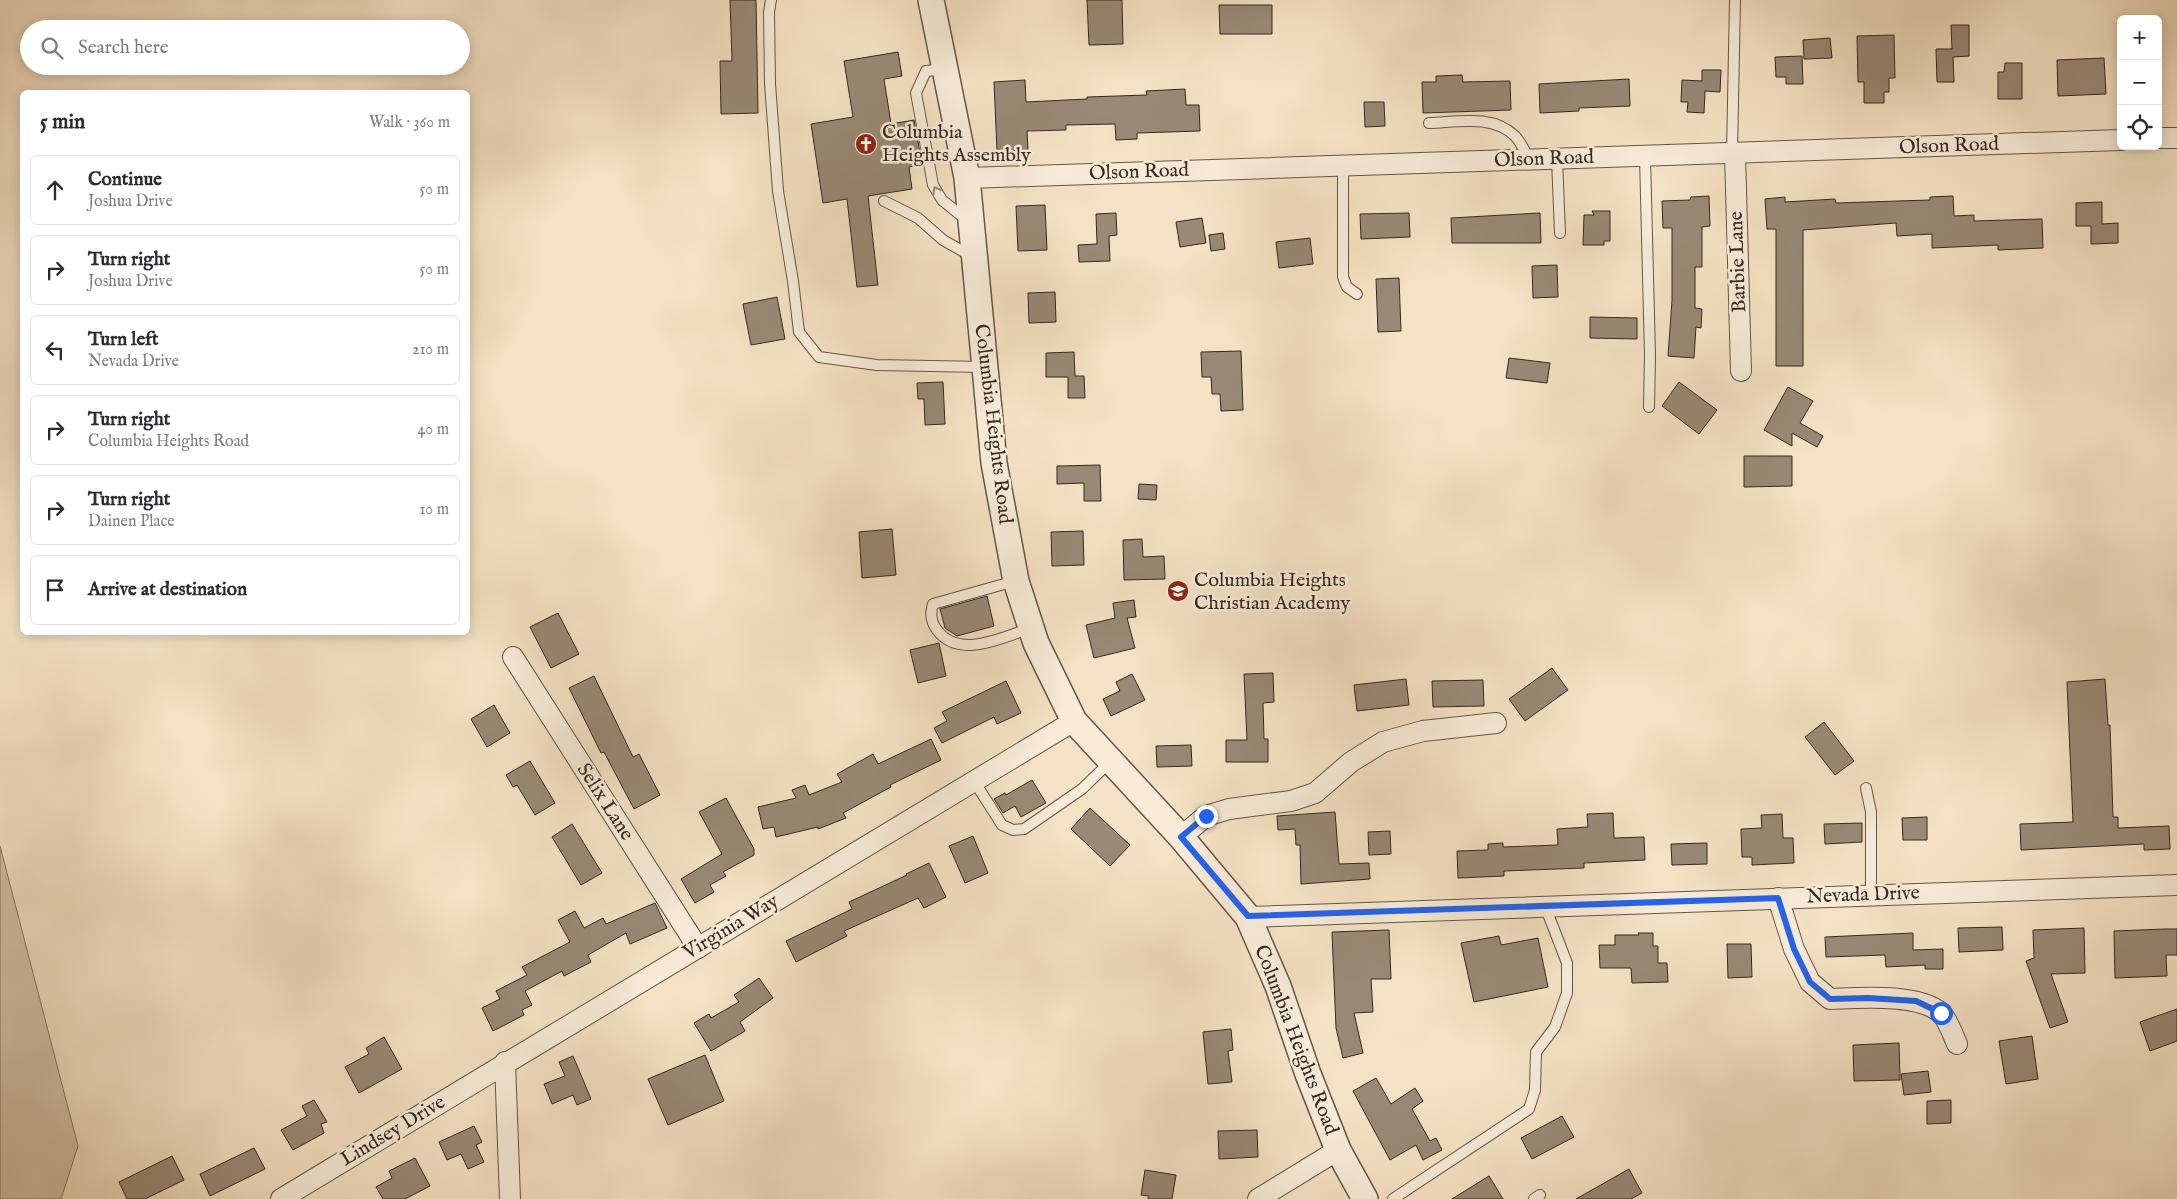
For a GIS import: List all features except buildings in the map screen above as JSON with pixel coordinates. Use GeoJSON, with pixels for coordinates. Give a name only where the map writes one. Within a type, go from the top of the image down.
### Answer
{"type":"FeatureCollection","features":[{"type":"Feature","properties":{"kind":"street","name":"Columbia Heights Road"},"geometry":{"type":"LineString","coordinates":[[931,0],[967,178],[994,463],[1016,581],[1036,643],[1074,721],[1181,837],[1248,916],[1278,986],[1308,1074],[1338,1150],[1365,1199]]}},
{"type":"Feature","properties":{"kind":"street"},"geometry":{"type":"LineString","coordinates":[[2162,138],[2177,138]]}},
{"type":"Feature","properties":{"kind":"street","name":"Olson Road"},"geometry":{"type":"LineString","coordinates":[[967,178],[2117,140]]}},
{"type":"Feature","properties":{"kind":"street","name":"Barbie Lane"},"geometry":{"type":"LineString","coordinates":[[1734,153],[1741,371]]}},
{"type":"Feature","properties":{"kind":"street","name":"Selix Lane"},"geometry":{"type":"LineString","coordinates":[[513,657],[698,948]]}},
{"type":"Feature","properties":{"kind":"street","name":"Virginia Way"},"geometry":{"type":"LineString","coordinates":[[505,1062],[1074,721]]}},
{"type":"Feature","properties":{"kind":"street"},"geometry":{"type":"LineString","coordinates":[[1181,837],[1206,816],[1229,809],[1291,801],[1315,793],[1351,762],[1383,742],[1423,731],[1496,724]]}},
{"type":"Feature","properties":{"kind":"street","name":"Nevada Drive"},"geometry":{"type":"LineString","coordinates":[[1248,916],[2177,885]]}},
{"type":"Feature","properties":{"kind":"street"},"geometry":{"type":"LineString","coordinates":[[1778,898],[1794,949],[1810,982],[1830,999],[1868,998],[1916,1001],[1941,1013],[1958,1044]]}},
{"type":"Feature","properties":{"kind":"street"},"geometry":{"type":"LineString","coordinates":[[505,1062],[510,1199]]}},
{"type":"Feature","properties":{"kind":"street","name":"Lindsey Drive"},"geometry":{"type":"LineString","coordinates":[[281,1199],[505,1062]]}},
{"type":"Feature","properties":{"kind":"street"},"geometry":{"type":"LineString","coordinates":[[1258,1199],[1338,1150]]}},
{"type":"Feature","properties":{"kind":"lane"},"geometry":{"type":"LineString","coordinates":[[771,0],[769,12],[770,84],[778,191],[793,281],[799,332],[819,357],[878,365],[984,367]]}},
{"type":"Feature","properties":{"kind":"lane"},"geometry":{"type":"LineString","coordinates":[[1734,153],[1735,0]]}},
{"type":"Feature","properties":{"kind":"lane"},"geometry":{"type":"LineString","coordinates":[[945,68],[926,71],[916,93],[932,185],[942,200],[971,224]]}},
{"type":"Feature","properties":{"kind":"lane"},"geometry":{"type":"LineString","coordinates":[[1430,123],[1489,122],[1504,127],[1517,137],[1529,159]]}},
{"type":"Feature","properties":{"kind":"lane"},"geometry":{"type":"LineString","coordinates":[[1645,156],[1650,356],[1648,407]]}},
{"type":"Feature","properties":{"kind":"lane"},"geometry":{"type":"LineString","coordinates":[[1557,159],[1560,233]]}},
{"type":"Feature","properties":{"kind":"lane"},"geometry":{"type":"LineString","coordinates":[[1343,165],[1343,277],[1347,287],[1357,294]]}},
{"type":"Feature","properties":{"kind":"lane"},"geometry":{"type":"LineString","coordinates":[[884,201],[918,218],[943,240],[974,258]]}},
{"type":"Feature","properties":{"kind":"lane"},"geometry":{"type":"LineString","coordinates":[[1016,581],[933,604],[930,613],[935,627],[944,639],[961,645],[981,644],[1031,628]]}},
{"type":"Feature","properties":{"kind":"lane"},"geometry":{"type":"LineString","coordinates":[[974,781],[1002,825],[1013,830],[1024,828],[1082,789],[1111,761]]}},
{"type":"Feature","properties":{"kind":"lane"},"geometry":{"type":"LineString","coordinates":[[1866,788],[1871,812],[1871,895]]}},
{"type":"Feature","properties":{"kind":"lane"},"geometry":{"type":"LineString","coordinates":[[1393,1199],[1529,1109],[1535,1090],[1536,1052],[1555,1027],[1568,993],[1567,963],[1545,906]]}},
{"type":"Feature","properties":{"kind":"shaded area"},"geometry":{"type":"Polygon","coordinates":[[[0,846],[78,1146],[61,1199],[0,1199],[0,846]]]}},
{"type":"Feature","properties":{"kind":"place","name":"Columbia Heights Assembly"},"geometry":{"type":"Point","coordinates":[866,144]}},
{"type":"Feature","properties":{"kind":"place","name":"Columbia Heights Christian Academy"},"geometry":{"type":"Point","coordinates":[1178,591]}},
{"type":"Feature","properties":{"kind":"route"},"geometry":{"type":"LineString","coordinates":[[1206,816],[1181,837],[1248,916],[1778,898],[1794,949],[1810,982],[1830,999],[1868,998],[1916,1001],[1941,1013]]}}]}
